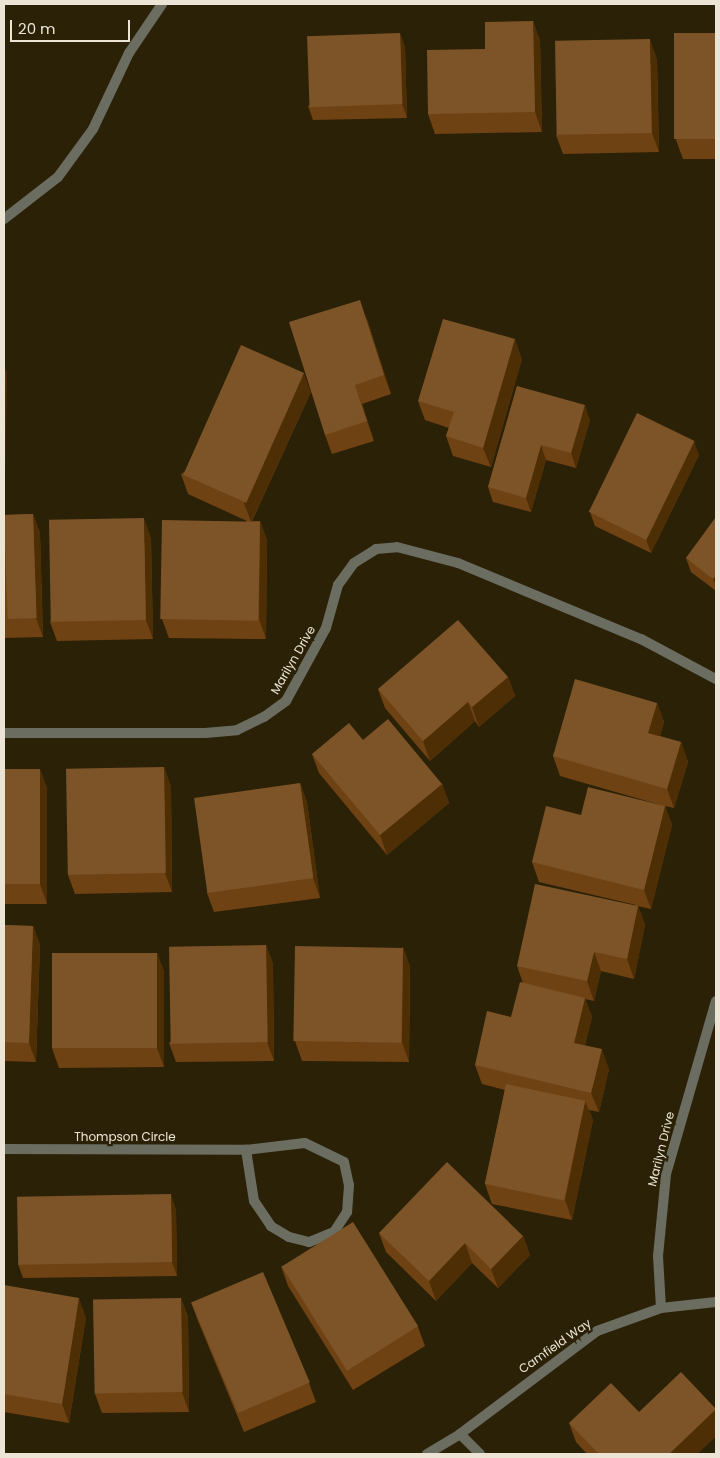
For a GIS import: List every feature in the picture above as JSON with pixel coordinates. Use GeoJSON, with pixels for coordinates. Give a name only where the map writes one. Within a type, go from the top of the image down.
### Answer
{"type":"FeatureCollection","features":[{"type":"Feature","properties":{"kind":"street"},"geometry":{"type":"LineString","coordinates":[[4,219],[58,178],[93,129],[129,53],[162,4]]}},
{"type":"Feature","properties":{"kind":"street","name":"Marilyn Drive"},"geometry":{"type":"LineString","coordinates":[[4,732],[206,733],[237,730],[264,717],[286,701],[326,628],[338,586],[354,563],[376,549],[397,546],[458,563],[641,639],[716,679]]}},
{"type":"Feature","properties":{"kind":"street","name":"Marilyn Drive"},"geometry":{"type":"LineString","coordinates":[[661,1308],[658,1248],[666,1174],[716,1001]]}},
{"type":"Feature","properties":{"kind":"street","name":"Thompson Circle"},"geometry":{"type":"LineString","coordinates":[[4,1149],[246,1150],[306,1143],[344,1162],[347,1212],[334,1232],[309,1242],[289,1237],[270,1226],[254,1201],[246,1150]]}},
{"type":"Feature","properties":{"kind":"street","name":"Camfield Way"},"geometry":{"type":"LineString","coordinates":[[427,1454],[460,1434],[597,1331],[661,1308],[716,1302]]}},
{"type":"Feature","properties":{"kind":"street"},"geometry":{"type":"LineString","coordinates":[[460,1434],[480,1454]]}},
{"type":"Feature","properties":{"kind":"building"},"geometry":{"type":"Polygon","coordinates":[[[533,21],[535,112],[428,114],[427,50],[485,49],[485,22],[533,21]]]}},
{"type":"Feature","properties":{"kind":"building"},"geometry":{"type":"Polygon","coordinates":[[[400,33],[402,104],[310,107],[307,36],[400,33]]]}},
{"type":"Feature","properties":{"kind":"building"},"geometry":{"type":"Polygon","coordinates":[[[674,33],[716,33],[716,139],[674,139],[674,33]]]}},
{"type":"Feature","properties":{"kind":"building"},"geometry":{"type":"Polygon","coordinates":[[[650,39],[652,133],[557,135],[555,41],[650,39]]]}},
{"type":"Feature","properties":{"kind":"building"},"geometry":{"type":"Polygon","coordinates":[[[360,300],[384,375],[355,385],[367,421],[325,435],[289,322],[360,300]]]}},
{"type":"Feature","properties":{"kind":"building"},"geometry":{"type":"Polygon","coordinates":[[[443,319],[515,339],[483,448],[446,436],[454,412],[418,401],[443,319]]]}},
{"type":"Feature","properties":{"kind":"building"},"geometry":{"type":"Polygon","coordinates":[[[241,345],[304,373],[246,503],[183,475],[241,345]]]}},
{"type":"Feature","properties":{"kind":"building"},"geometry":{"type":"Polygon","coordinates":[[[517,386],[585,405],[571,453],[541,445],[526,498],[488,487],[517,386]]]}},
{"type":"Feature","properties":{"kind":"building"},"geometry":{"type":"Polygon","coordinates":[[[637,413],[695,441],[646,540],[589,512],[637,413]]]}},
{"type":"Feature","properties":{"kind":"building"},"geometry":{"type":"Polygon","coordinates":[[[33,514],[37,618],[8,619],[4,515],[33,514]]]}},
{"type":"Feature","properties":{"kind":"building"},"geometry":{"type":"Polygon","coordinates":[[[716,517],[716,575],[713,579],[686,558],[716,517]]]}},
{"type":"Feature","properties":{"kind":"building"},"geometry":{"type":"Polygon","coordinates":[[[144,518],[146,620],[51,622],[49,520],[144,518]]]}},
{"type":"Feature","properties":{"kind":"building"},"geometry":{"type":"Polygon","coordinates":[[[162,520],[260,522],[258,621],[160,619],[162,520]]]}},
{"type":"Feature","properties":{"kind":"building"},"geometry":{"type":"Polygon","coordinates":[[[458,620],[508,677],[472,707],[468,702],[423,741],[378,689],[458,620]]]}},
{"type":"Feature","properties":{"kind":"building"},"geometry":{"type":"Polygon","coordinates":[[[575,679],[657,703],[648,733],[681,742],[667,789],[553,756],[575,679]]]}},
{"type":"Feature","properties":{"kind":"building"},"geometry":{"type":"Polygon","coordinates":[[[388,719],[442,784],[380,835],[312,754],[349,723],[363,740],[388,719]]]}},
{"type":"Feature","properties":{"kind":"building"},"geometry":{"type":"Polygon","coordinates":[[[164,767],[166,873],[68,875],[66,769],[164,767]]]}},
{"type":"Feature","properties":{"kind":"building"},"geometry":{"type":"Polygon","coordinates":[[[4,769],[40,769],[40,884],[4,884],[4,769]]]}},
{"type":"Feature","properties":{"kind":"building"},"geometry":{"type":"Polygon","coordinates":[[[300,783],[313,878],[207,893],[194,798],[300,783]]]}},
{"type":"Feature","properties":{"kind":"building"},"geometry":{"type":"Polygon","coordinates":[[[588,787],[665,806],[644,890],[532,862],[546,806],[581,815],[588,787]]]}},
{"type":"Feature","properties":{"kind":"building"},"geometry":{"type":"Polygon","coordinates":[[[535,884],[638,906],[627,959],[594,952],[587,981],[517,966],[535,884]]]}},
{"type":"Feature","properties":{"kind":"building"},"geometry":{"type":"Polygon","coordinates":[[[4,925],[33,926],[29,1043],[4,1042],[4,925]]]}},
{"type":"Feature","properties":{"kind":"building"},"geometry":{"type":"Polygon","coordinates":[[[266,945],[268,1042],[171,1044],[169,947],[266,945]]]}},
{"type":"Feature","properties":{"kind":"building"},"geometry":{"type":"Polygon","coordinates":[[[295,946],[403,948],[401,1043],[293,1041],[295,946]]]}},
{"type":"Feature","properties":{"kind":"building"},"geometry":{"type":"Polygon","coordinates":[[[52,953],[157,953],[157,1048],[52,1048],[52,953]]]}},
{"type":"Feature","properties":{"kind":"building"},"geometry":{"type":"Polygon","coordinates":[[[520,982],[585,998],[574,1043],[602,1049],[591,1093],[475,1065],[487,1011],[511,1017],[520,982]]]}},
{"type":"Feature","properties":{"kind":"building"},"geometry":{"type":"Polygon","coordinates":[[[506,1084],[585,1101],[564,1201],[485,1184],[506,1084]]]}},
{"type":"Feature","properties":{"kind":"building"},"geometry":{"type":"Polygon","coordinates":[[[447,1162],[523,1236],[491,1269],[465,1243],[429,1281],[379,1233],[447,1162]]]}},
{"type":"Feature","properties":{"kind":"building"},"geometry":{"type":"Polygon","coordinates":[[[171,1194],[172,1262],[18,1265],[17,1197],[171,1194]]]}},
{"type":"Feature","properties":{"kind":"building"},"geometry":{"type":"Polygon","coordinates":[[[353,1222],[418,1326],[347,1371],[282,1267],[353,1222]]]}},
{"type":"Feature","properties":{"kind":"building"},"geometry":{"type":"Polygon","coordinates":[[[263,1272],[310,1382],[238,1413],[191,1302],[263,1272]]]}},
{"type":"Feature","properties":{"kind":"building"},"geometry":{"type":"Polygon","coordinates":[[[4,1285],[79,1298],[62,1404],[4,1394],[4,1285]]]}},
{"type":"Feature","properties":{"kind":"building"},"geometry":{"type":"Polygon","coordinates":[[[181,1298],[183,1392],[95,1394],[93,1300],[181,1298]]]}},
{"type":"Feature","properties":{"kind":"building"},"geometry":{"type":"Polygon","coordinates":[[[681,1372],[716,1409],[669,1454],[599,1454],[569,1423],[611,1383],[639,1412],[681,1372]]]}}]}
